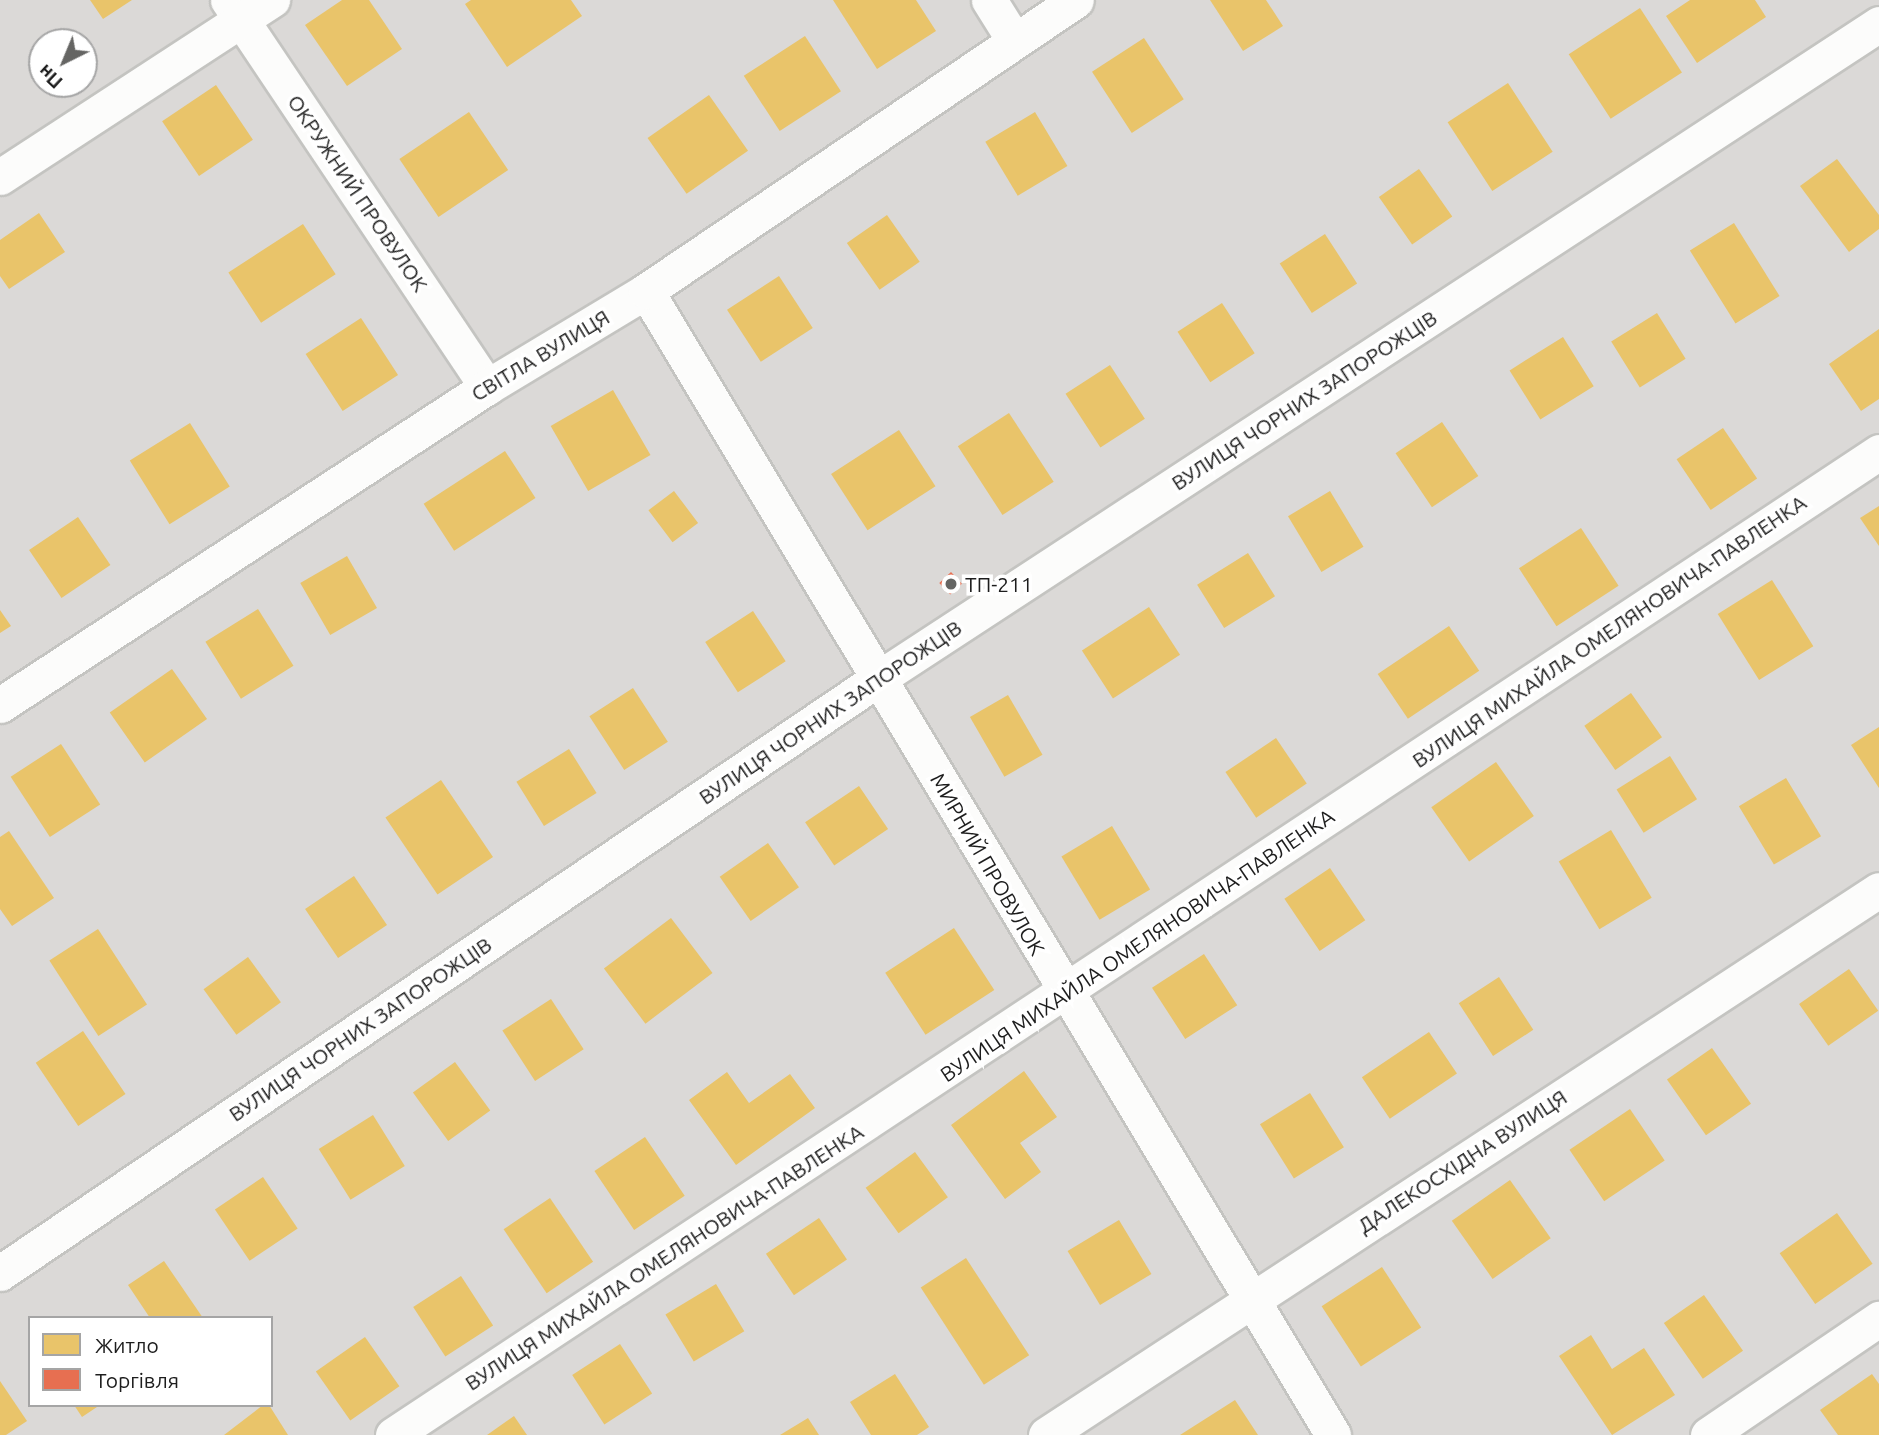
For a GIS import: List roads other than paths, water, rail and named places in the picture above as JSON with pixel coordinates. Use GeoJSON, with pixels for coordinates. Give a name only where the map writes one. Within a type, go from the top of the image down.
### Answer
{"type":"FeatureCollection","features":[{"type":"Feature","properties":{"kind":"street"},"geometry":{"type":"LineString","coordinates":[[0,177],[234,10],[272,0]]}},
{"type":"Feature","properties":{"kind":"street"},"geometry":{"type":"LineString","coordinates":[[989,0],[1014,40]]}},
{"type":"Feature","properties":{"kind":"street","name":"СВІТЛА ВУЛИЦЯ"},"geometry":{"type":"LineString","coordinates":[[0,705],[487,387],[646,291],[1076,0]]}},
{"type":"Feature","properties":{"kind":"street","name":"ОКРУЖНИЙ ПРОВУЛОК"},"geometry":{"type":"LineString","coordinates":[[234,10],[487,387]]}},
{"type":"Feature","properties":{"kind":"street","name":"ВУЛИЦЯ ЧОРНИХ ЗАПОРОЖЦІВ"},"geometry":{"type":"LineString","coordinates":[[0,1273],[879,678],[1879,24]]}},
{"type":"Feature","properties":{"kind":"street","name":"МИРНИЙ ПРОВУЛОК"},"geometry":{"type":"LineString","coordinates":[[646,291],[879,678],[1064,993],[1333,1435]]}},
{"type":"Feature","properties":{"kind":"street","name":"ВУЛИЦЯ МИХАЙЛА ОМЕЛЯНОВИЧА-ПАВЛЕНКА"},"geometry":{"type":"LineString","coordinates":[[393,1435],[1879,452]]}},
{"type":"Feature","properties":{"kind":"street","name":"ДАЛЕКОСХІДНА ВУЛИЦЯ"},"geometry":{"type":"LineString","coordinates":[[1046,1435],[1879,890]]}},
{"type":"Feature","properties":{"kind":"street"},"geometry":{"type":"LineString","coordinates":[[1707,1435],[1879,1319]]}},
{"type":"Feature","properties":{"kind":"place","name":"ТП-211"},"geometry":{"type":"Point","coordinates":[951,584]}}]}
